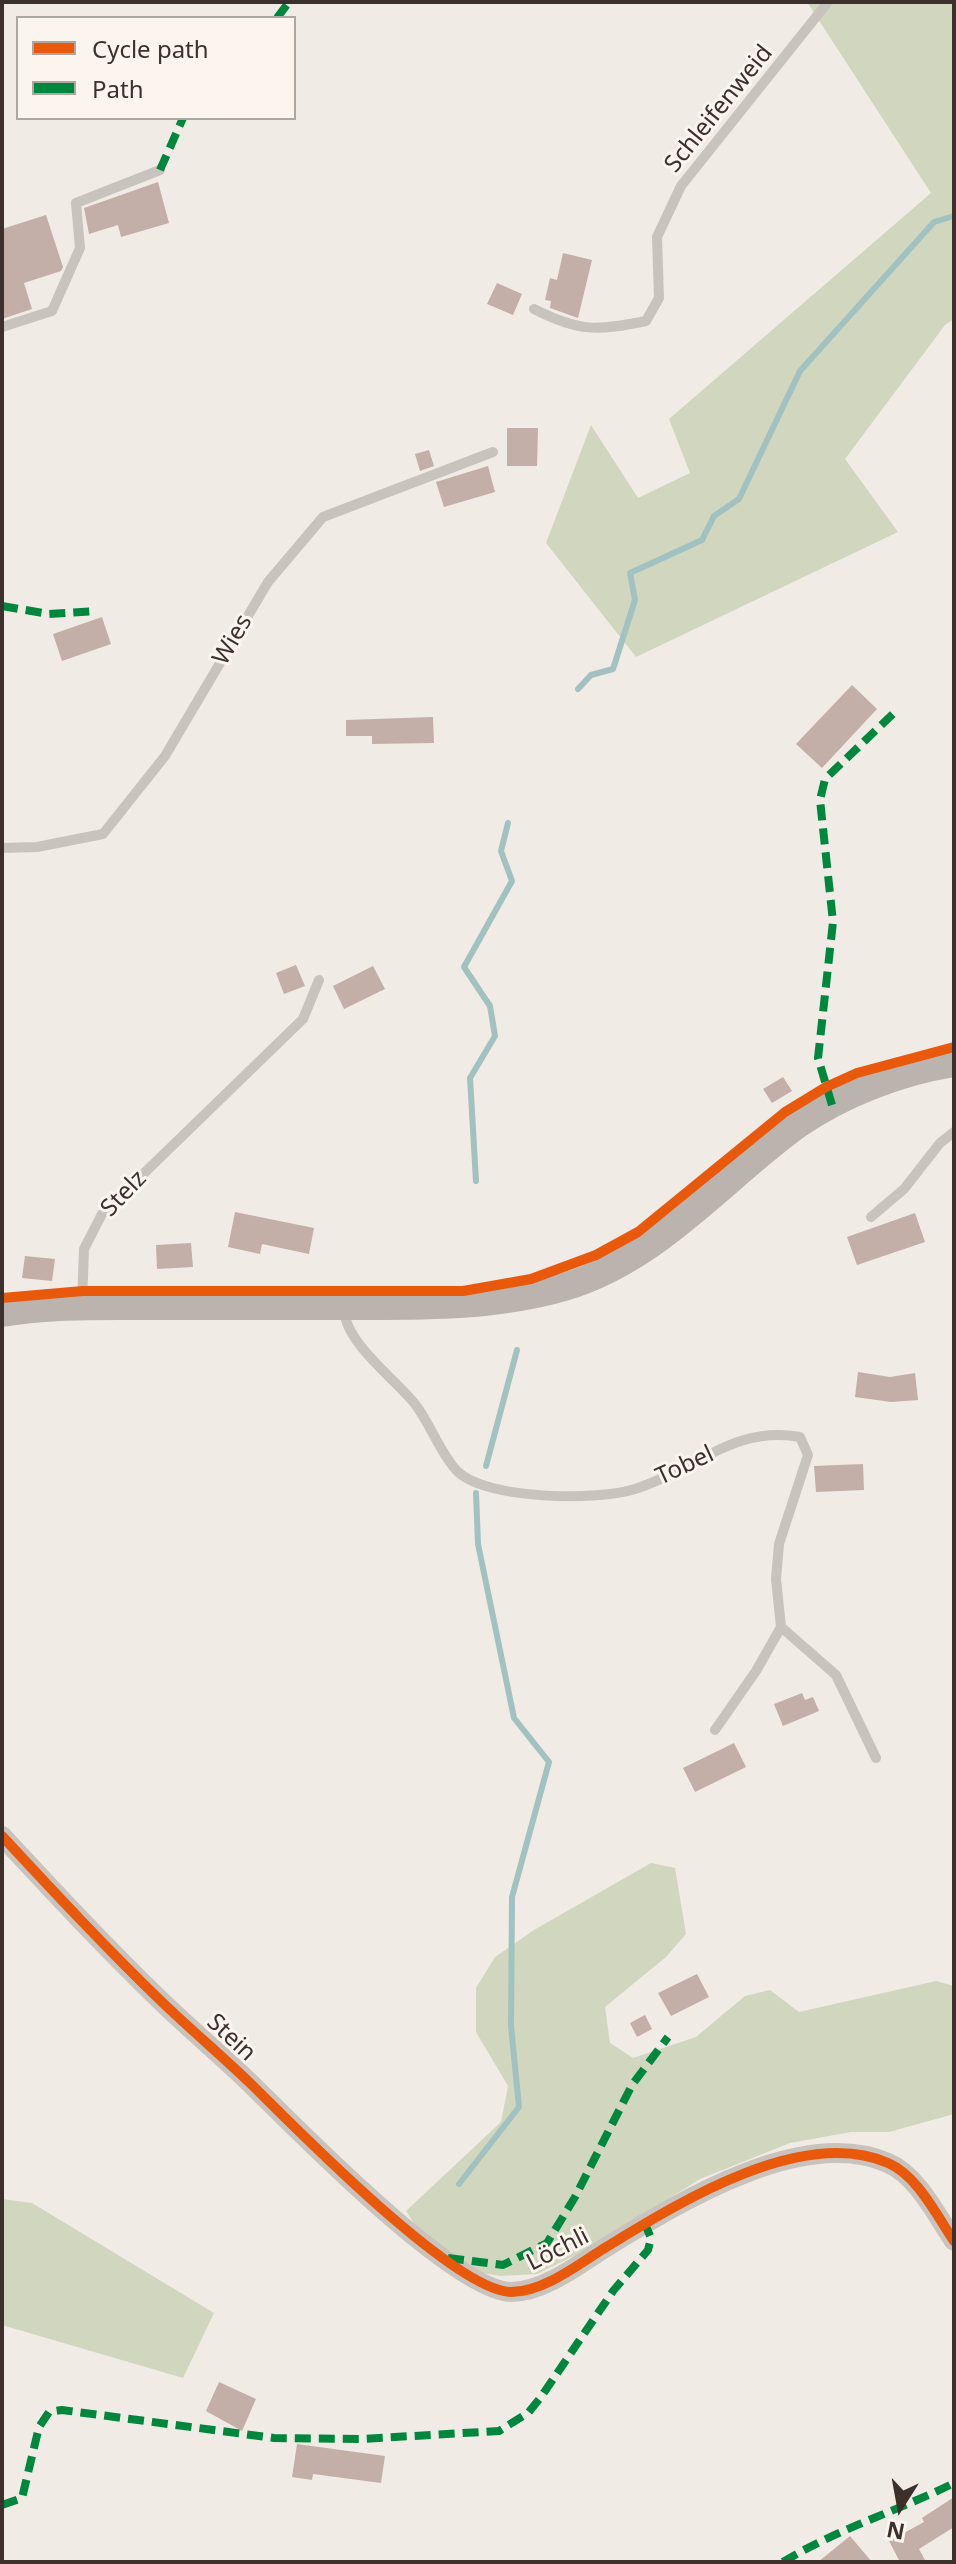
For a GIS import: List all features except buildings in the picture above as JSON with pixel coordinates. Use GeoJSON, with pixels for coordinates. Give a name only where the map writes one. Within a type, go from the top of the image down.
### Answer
{"type":"FeatureCollection","features":[{"type":"Feature","properties":{"kind":"main road"},"geometry":{"type":"LineString","coordinates":[[2,1313],[82,1306],[344,1306],[490,1302],[541,1293],[595,1275],[665,1234],[801,1123],[864,1089],[898,1076],[954,1063]]}},
{"type":"Feature","properties":{"kind":"street","name":"Stein"},"geometry":{"type":"LineString","coordinates":[[2,1836],[161,2001],[339,2173],[444,2258]]}},
{"type":"Feature","properties":{"kind":"street","name":"Löchli"},"geometry":{"type":"LineString","coordinates":[[444,2258],[476,2282],[511,2292],[541,2284],[699,2191],[776,2163],[822,2155],[861,2156],[890,2163],[915,2185],[954,2241]]}},
{"type":"Feature","properties":{"kind":"lane","name":"Schleifenweid"},"geometry":{"type":"LineString","coordinates":[[534,309],[566,326],[601,330],[646,321],[659,298],[657,237],[681,186],[828,2]]}},
{"type":"Feature","properties":{"kind":"lane"},"geometry":{"type":"LineString","coordinates":[[2,327],[52,311],[80,248],[76,203],[160,170]]}},
{"type":"Feature","properties":{"kind":"lane","name":"Wies"},"geometry":{"type":"LineString","coordinates":[[2,848],[37,847],[103,834],[165,756],[268,582],[323,517],[493,452]]}},
{"type":"Feature","properties":{"kind":"lane","name":"Stelz"},"geometry":{"type":"LineString","coordinates":[[82,1306],[84,1249],[102,1214],[303,1019],[319,980]]}},
{"type":"Feature","properties":{"kind":"lane"},"geometry":{"type":"LineString","coordinates":[[871,1217],[904,1189],[940,1143],[954,1132]]}},
{"type":"Feature","properties":{"kind":"lane","name":"Tobel"},"geometry":{"type":"LineString","coordinates":[[344,1306],[352,1336],[416,1406],[457,1471],[476,1483],[517,1493],[586,1496],[635,1489],[706,1454],[751,1437],[782,1434],[800,1437],[808,1455],[779,1544],[776,1579],[781,1627]]}},
{"type":"Feature","properties":{"kind":"lane"},"geometry":{"type":"LineString","coordinates":[[715,1730],[756,1671],[781,1627],[836,1675],[876,1758]]}},
{"type":"Feature","properties":{"kind":"green space"},"geometry":{"type":"Polygon","coordinates":[[[807,2],[954,2],[954,319],[945,325],[845,459],[898,532],[636,657],[546,543],[591,425],[638,498],[690,473],[669,419],[931,193],[807,2]]]}},
{"type":"Feature","properties":{"kind":"green space"},"geometry":{"type":"Polygon","coordinates":[[[651,1863],[675,1868],[686,1934],[666,1957],[605,2007],[610,2043],[633,2058],[696,2037],[745,1996],[770,1990],[799,2012],[936,1981],[954,1986],[954,2114],[889,2132],[851,2132],[790,2143],[700,2179],[592,2247],[537,2274],[501,2276],[468,2271],[428,2244],[406,2211],[501,2122],[508,2086],[476,2032],[476,1988],[495,1957],[534,1930],[651,1863]]]}},
{"type":"Feature","properties":{"kind":"green space"},"geometry":{"type":"Polygon","coordinates":[[[2,2199],[32,2203],[214,2313],[183,2378],[2,2325],[2,2199]]]}},
{"type":"Feature","properties":{"kind":"waterway"},"geometry":{"type":"LineString","coordinates":[[578,689],[591,675],[613,669],[635,600],[630,573],[702,540],[714,516],[739,499],[800,371],[934,222],[954,216]]}},
{"type":"Feature","properties":{"kind":"waterway"},"geometry":{"type":"LineString","coordinates":[[476,1181],[470,1078],[495,1036],[490,1006],[464,967],[512,881],[501,851],[508,823]]}},
{"type":"Feature","properties":{"kind":"waterway"},"geometry":{"type":"LineString","coordinates":[[486,1466],[517,1350]]}},
{"type":"Feature","properties":{"kind":"waterway"},"geometry":{"type":"LineString","coordinates":[[459,2184],[519,2107],[511,2026],[512,1897],[549,1762],[514,1718],[478,1544],[476,1493]]}},
{"type":"Feature","properties":{"kind":"marked path"},"geometry":{"type":"LineString","coordinates":[[278,16],[289,2]]}},
{"type":"Feature","properties":{"kind":"marked path"},"geometry":{"type":"LineString","coordinates":[[160,170],[182,120]]}},
{"type":"Feature","properties":{"kind":"marked path"},"geometry":{"type":"LineString","coordinates":[[2,606],[49,614],[97,611]]}},
{"type":"Feature","properties":{"kind":"marked path"},"geometry":{"type":"LineString","coordinates":[[832,1105],[818,1058],[833,922],[820,800],[825,779],[898,709]]}},
{"type":"Feature","properties":{"kind":"marked path"},"geometry":{"type":"LineString","coordinates":[[448,2258],[503,2265],[547,2243],[575,2197],[632,2085],[668,2037]]}},
{"type":"Feature","properties":{"kind":"marked path"},"geometry":{"type":"LineString","coordinates":[[2,2505],[22,2498],[39,2427],[49,2412],[62,2410],[274,2438],[361,2439],[499,2431],[528,2413],[613,2291],[648,2250],[651,2238],[645,2224]]}},
{"type":"Feature","properties":{"kind":"marked path"},"geometry":{"type":"LineString","coordinates":[[783,2562],[954,2483]]}},
{"type":"Feature","properties":{"kind":"cycle path"},"geometry":{"type":"LineString","coordinates":[[2,1298],[83,1291],[463,1291],[531,1279],[596,1255],[638,1232],[785,1112],[826,1087],[857,1073],[954,1047]]}},
{"type":"Feature","properties":{"kind":"cycle path"},"geometry":{"type":"LineString","coordinates":[[2,1836],[141,1981],[337,2168],[415,2237],[452,2265],[485,2284],[511,2292],[535,2288],[702,2192],[779,2162],[817,2154],[854,2154],[888,2163],[898,2169],[926,2197],[954,2241]]}}]}
